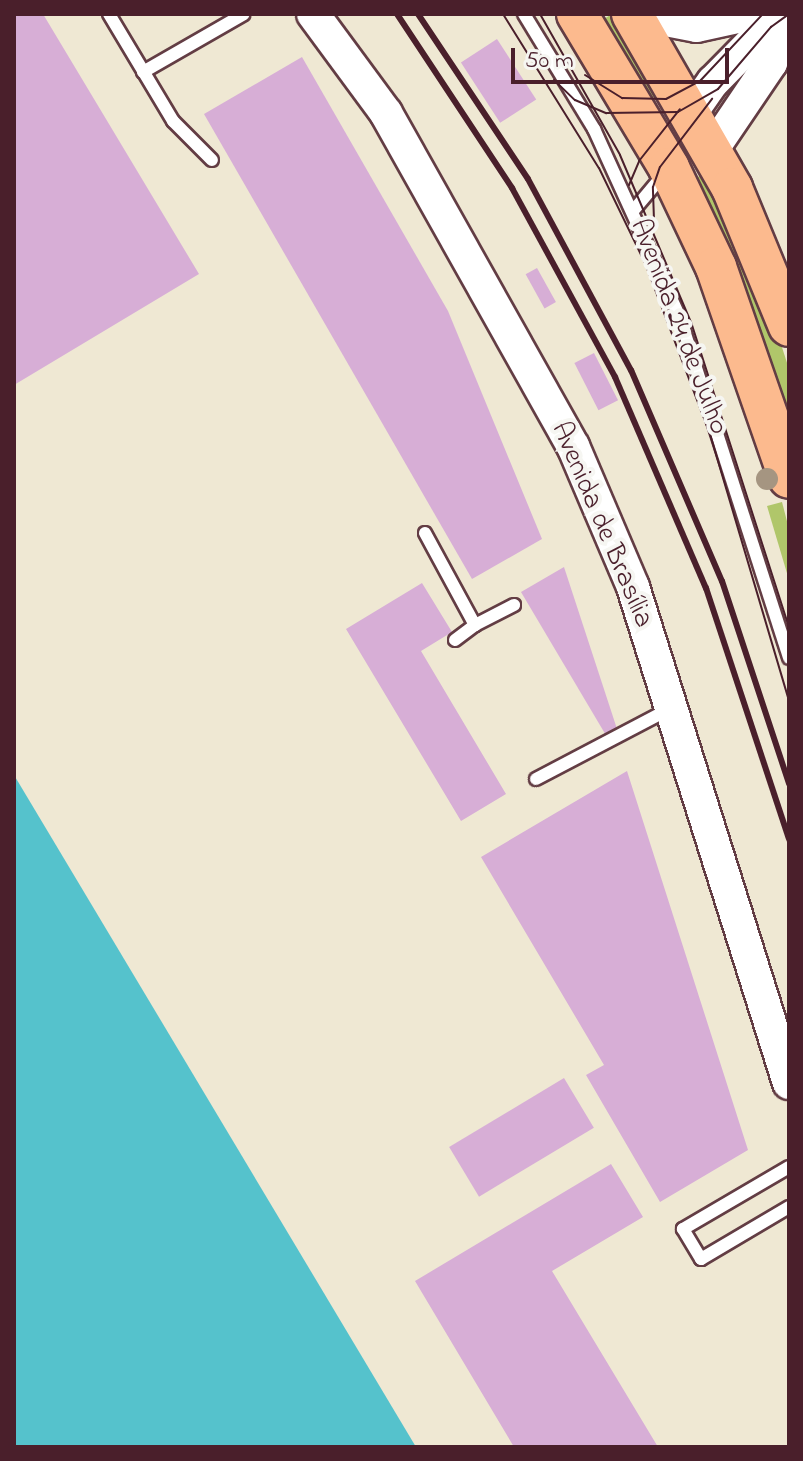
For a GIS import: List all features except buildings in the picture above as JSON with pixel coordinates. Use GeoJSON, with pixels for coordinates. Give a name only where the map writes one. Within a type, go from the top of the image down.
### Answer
{"type":"FeatureCollection","features":[{"type":"Feature","properties":{"kind":"main road","name":"Avenida 24 de Julho"},"geometry":{"type":"LineString","coordinates":[[577,14],[669,168],[746,343],[789,478]]}},
{"type":"Feature","properties":{"kind":"main road"},"geometry":{"type":"LineString","coordinates":[[634,14],[712,150],[789,326]]}},
{"type":"Feature","properties":{"kind":"main road"},"geometry":{"type":"LineString","coordinates":[[669,168],[691,113]]}},
{"type":"Feature","properties":{"kind":"main road"},"geometry":{"type":"LineString","coordinates":[[669,168],[712,150]]}},
{"type":"Feature","properties":{"kind":"street","name":"Avenida de Brasília"},"geometry":{"type":"LineString","coordinates":[[313,14],[410,153],[573,446],[633,587],[789,1083]]}},
{"type":"Feature","properties":{"kind":"street"},"geometry":{"type":"LineString","coordinates":[[634,14],[697,26],[751,14]]}},
{"type":"Feature","properties":{"kind":"street"},"geometry":{"type":"LineString","coordinates":[[691,113],[713,82],[780,14]]}},
{"type":"Feature","properties":{"kind":"street"},"geometry":{"type":"LineString","coordinates":[[712,150],[771,63],[787,14]]}},
{"type":"Feature","properties":{"kind":"lane"},"geometry":{"type":"LineString","coordinates":[[109,14],[173,121],[212,160]]}},
{"type":"Feature","properties":{"kind":"lane"},"geometry":{"type":"LineString","coordinates":[[143,72],[244,14]]}},
{"type":"Feature","properties":{"kind":"lane","name":"Avenida 24 de Julho"},"geometry":{"type":"LineString","coordinates":[[524,14],[594,129],[633,211],[702,377],[789,658]]}},
{"type":"Feature","properties":{"kind":"lane"},"geometry":{"type":"LineString","coordinates":[[633,211],[669,168]]}},
{"type":"Feature","properties":{"kind":"lane"},"geometry":{"type":"LineString","coordinates":[[425,533],[475,625]]}},
{"type":"Feature","properties":{"kind":"lane"},"geometry":{"type":"LineString","coordinates":[[455,640],[475,625],[514,605]]}},
{"type":"Feature","properties":{"kind":"lane"},"geometry":{"type":"LineString","coordinates":[[536,779],[671,708]]}},
{"type":"Feature","properties":{"kind":"lane"},"geometry":{"type":"LineString","coordinates":[[789,1167],[683,1229],[701,1259],[789,1207]]}},
{"type":"Feature","properties":{"kind":"green space"},"geometry":{"type":"Polygon","coordinates":[[[612,14],[658,96],[648,99],[599,22],[612,14]]]}},
{"type":"Feature","properties":{"kind":"green space"},"geometry":{"type":"Polygon","coordinates":[[[699,176],[705,176],[778,335],[789,369],[789,431],[694,181],[699,176]]]}},
{"type":"Feature","properties":{"kind":"green space"},"geometry":{"type":"Polygon","coordinates":[[[782,502],[789,529],[789,580],[767,506],[782,502]]]}},
{"type":"Feature","properties":{"kind":"water"},"geometry":{"type":"Polygon","coordinates":[[[14,775],[416,1447],[14,1447],[14,775]]]}},
{"type":"Feature","properties":{"kind":"tram line"},"geometry":{"type":"LineString","coordinates":[[503,14],[599,168],[645,263],[710,434],[789,700]]}},
{"type":"Feature","properties":{"kind":"tram line"},"geometry":{"type":"LineString","coordinates":[[540,14],[620,155],[691,322],[789,627]]}},
{"type":"Feature","properties":{"kind":"tram line"},"geometry":{"type":"LineString","coordinates":[[585,75],[622,98],[666,99],[700,81],[763,14]]}},
{"type":"Feature","properties":{"kind":"tram line"},"geometry":{"type":"LineString","coordinates":[[554,80],[575,100],[606,113],[678,112],[718,89],[771,27],[789,14]]}},
{"type":"Feature","properties":{"kind":"tram line"},"geometry":{"type":"LineString","coordinates":[[654,220],[653,187],[660,167],[712,99]]}},
{"type":"Feature","properties":{"kind":"tram line"},"geometry":{"type":"LineString","coordinates":[[629,185],[639,161],[680,109]]}},
{"type":"Feature","properties":{"kind":"railway"},"geometry":{"type":"LineString","coordinates":[[397,14],[512,188],[615,377],[706,588],[789,839]]}},
{"type":"Feature","properties":{"kind":"railway"},"geometry":{"type":"LineString","coordinates":[[418,14],[528,179],[631,370],[722,581],[789,784]]}}]}
